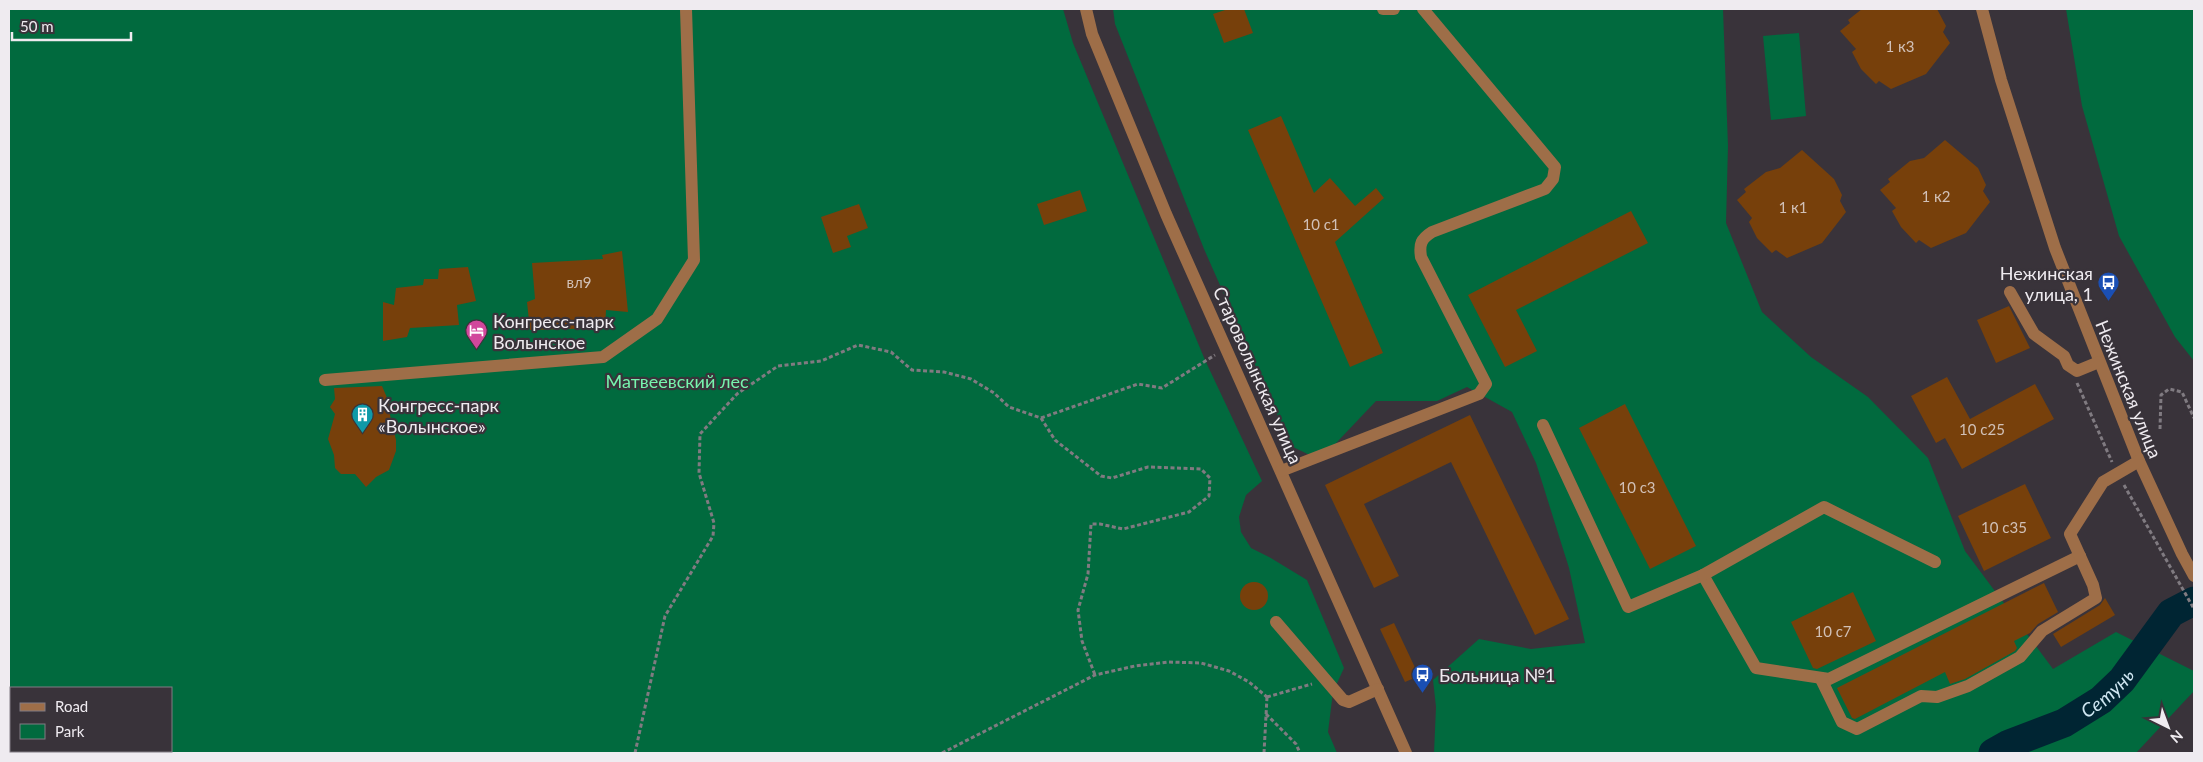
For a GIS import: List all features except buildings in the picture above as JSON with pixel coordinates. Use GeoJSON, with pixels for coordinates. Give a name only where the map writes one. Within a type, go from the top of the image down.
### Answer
{"type":"FeatureCollection","features":[{"type":"Feature","properties":{"kind":"street"},"geometry":{"type":"LineString","coordinates":[[325,380],[603,356],[657,319],[694,260],[686,9]]}},
{"type":"Feature","properties":{"kind":"street","name":"Староволынская улица"},"geometry":{"type":"LineString","coordinates":[[1086,9],[1092,34],[1166,214],[1406,753]]}},
{"type":"Feature","properties":{"kind":"street"},"geometry":{"type":"LineString","coordinates":[[1383,9],[1394,9]]}},
{"type":"Feature","properties":{"kind":"street"},"geometry":{"type":"LineString","coordinates":[[1282,471],[1479,394],[1486,384],[1420,257],[1419,246],[1425,236],[1432,232],[1545,189],[1553,179],[1555,167],[1423,9]]}},
{"type":"Feature","properties":{"kind":"street","name":"Нежинская улица"},"geometry":{"type":"LineString","coordinates":[[1982,9],[2001,80],[2055,248],[2139,461],[2194,576]]}},
{"type":"Feature","properties":{"kind":"street"},"geometry":{"type":"LineString","coordinates":[[2010,292],[2034,334],[2064,356],[2068,364],[2077,371],[2099,362]]}},
{"type":"Feature","properties":{"kind":"street"},"geometry":{"type":"LineString","coordinates":[[1543,425],[1628,607],[1703,575],[1824,507],[1935,562]]}},
{"type":"Feature","properties":{"kind":"street"},"geometry":{"type":"LineString","coordinates":[[1821,678],[1842,722],[1857,729],[1921,696],[1937,697],[1968,686],[2020,658],[2042,631],[2096,598],[2094,585],[2070,534],[2103,482],[2139,461]]}},
{"type":"Feature","properties":{"kind":"street"},"geometry":{"type":"LineString","coordinates":[[1703,575],[1756,668],[1829,679],[2080,556]]}},
{"type":"Feature","properties":{"kind":"street"},"geometry":{"type":"LineString","coordinates":[[1276,622],[1343,700],[1348,702],[1378,689]]}},
{"type":"Feature","properties":{"kind":"path"},"geometry":{"type":"LineString","coordinates":[[635,753],[665,616],[713,536],[714,523],[699,473],[700,434],[737,394],[778,366],[821,361],[858,345],[891,352],[912,370],[944,372],[971,379],[994,393],[1009,407],[1042,418],[1138,384],[1162,388],[1216,355]]}},
{"type":"Feature","properties":{"kind":"path"},"geometry":{"type":"LineString","coordinates":[[2160,429],[2161,395],[2169,389],[2182,392],[2194,418]]}},
{"type":"Feature","properties":{"kind":"path"},"geometry":{"type":"LineString","coordinates":[[1042,418],[1055,440],[1101,476],[1112,478],[1148,468],[1201,469],[1210,478],[1209,496],[1189,512],[1124,529],[1091,524],[1088,574],[1078,610],[1082,641],[1095,675]]}},
{"type":"Feature","properties":{"kind":"path"},"geometry":{"type":"LineString","coordinates":[[2168,563],[2194,609]]}},
{"type":"Feature","properties":{"kind":"path"},"geometry":{"type":"LineString","coordinates":[[942,753],[1095,675],[1168,662],[1201,663],[1229,671],[1249,682],[1266,697],[1264,753]]}},
{"type":"Feature","properties":{"kind":"path"},"geometry":{"type":"LineString","coordinates":[[1266,697],[1324,680]]}},
{"type":"Feature","properties":{"kind":"path"},"geometry":{"type":"LineString","coordinates":[[1266,714],[1296,744],[1300,753]]}},
{"type":"Feature","properties":{"kind":"green space","name":"Матвеевский лес"},"geometry":{"type":"Polygon","coordinates":[[[9,9],[1063,9],[1073,43],[1205,360],[1262,481],[1246,495],[1239,517],[1241,532],[1251,548],[1307,580],[1344,668],[1333,692],[1328,732],[1337,753],[9,753],[9,9]]]}},
{"type":"Feature","properties":{"kind":"green space"},"geometry":{"type":"Polygon","coordinates":[[[1113,9],[1723,9],[1728,146],[1726,223],[1762,312],[1811,357],[1868,397],[1928,458],[1965,551],[2053,669],[2116,632],[2194,671],[2194,691],[2136,753],[1434,753],[1436,707],[1433,680],[1479,639],[1531,649],[1585,643],[1569,568],[1536,463],[1512,412],[1467,387],[1437,401],[1376,401],[1320,460],[1291,446],[1204,249],[1115,24],[1113,9]]]}},
{"type":"Feature","properties":{"kind":"green space"},"geometry":{"type":"Polygon","coordinates":[[[2066,9],[2194,9],[2194,361],[2175,337],[2119,236],[2082,106],[2066,9]]]}},
{"type":"Feature","properties":{"kind":"green space"},"geometry":{"type":"Polygon","coordinates":[[[1799,33],[1806,116],[1771,120],[1763,36],[1799,33]]]}},
{"type":"Feature","properties":{"kind":"waterway","name":"Сетунь"},"geometry":{"type":"LineString","coordinates":[[1993,753],[2009,744],[2064,723],[2101,700],[2122,680],[2171,613],[2194,601]]}},
{"type":"Feature","properties":{"kind":"place","name":"Нежинская улица, 1"},"geometry":{"type":"Point","coordinates":[2109,302]}},
{"type":"Feature","properties":{"kind":"place","name":"Конгресс-парк Волынское"},"geometry":{"type":"Point","coordinates":[477,350]}},
{"type":"Feature","properties":{"kind":"place","name":"Конгресс-парк «Волынское»"},"geometry":{"type":"Point","coordinates":[362,434]}},
{"type":"Feature","properties":{"kind":"place","name":"Больница №1"},"geometry":{"type":"Point","coordinates":[1423,694]}}]}
